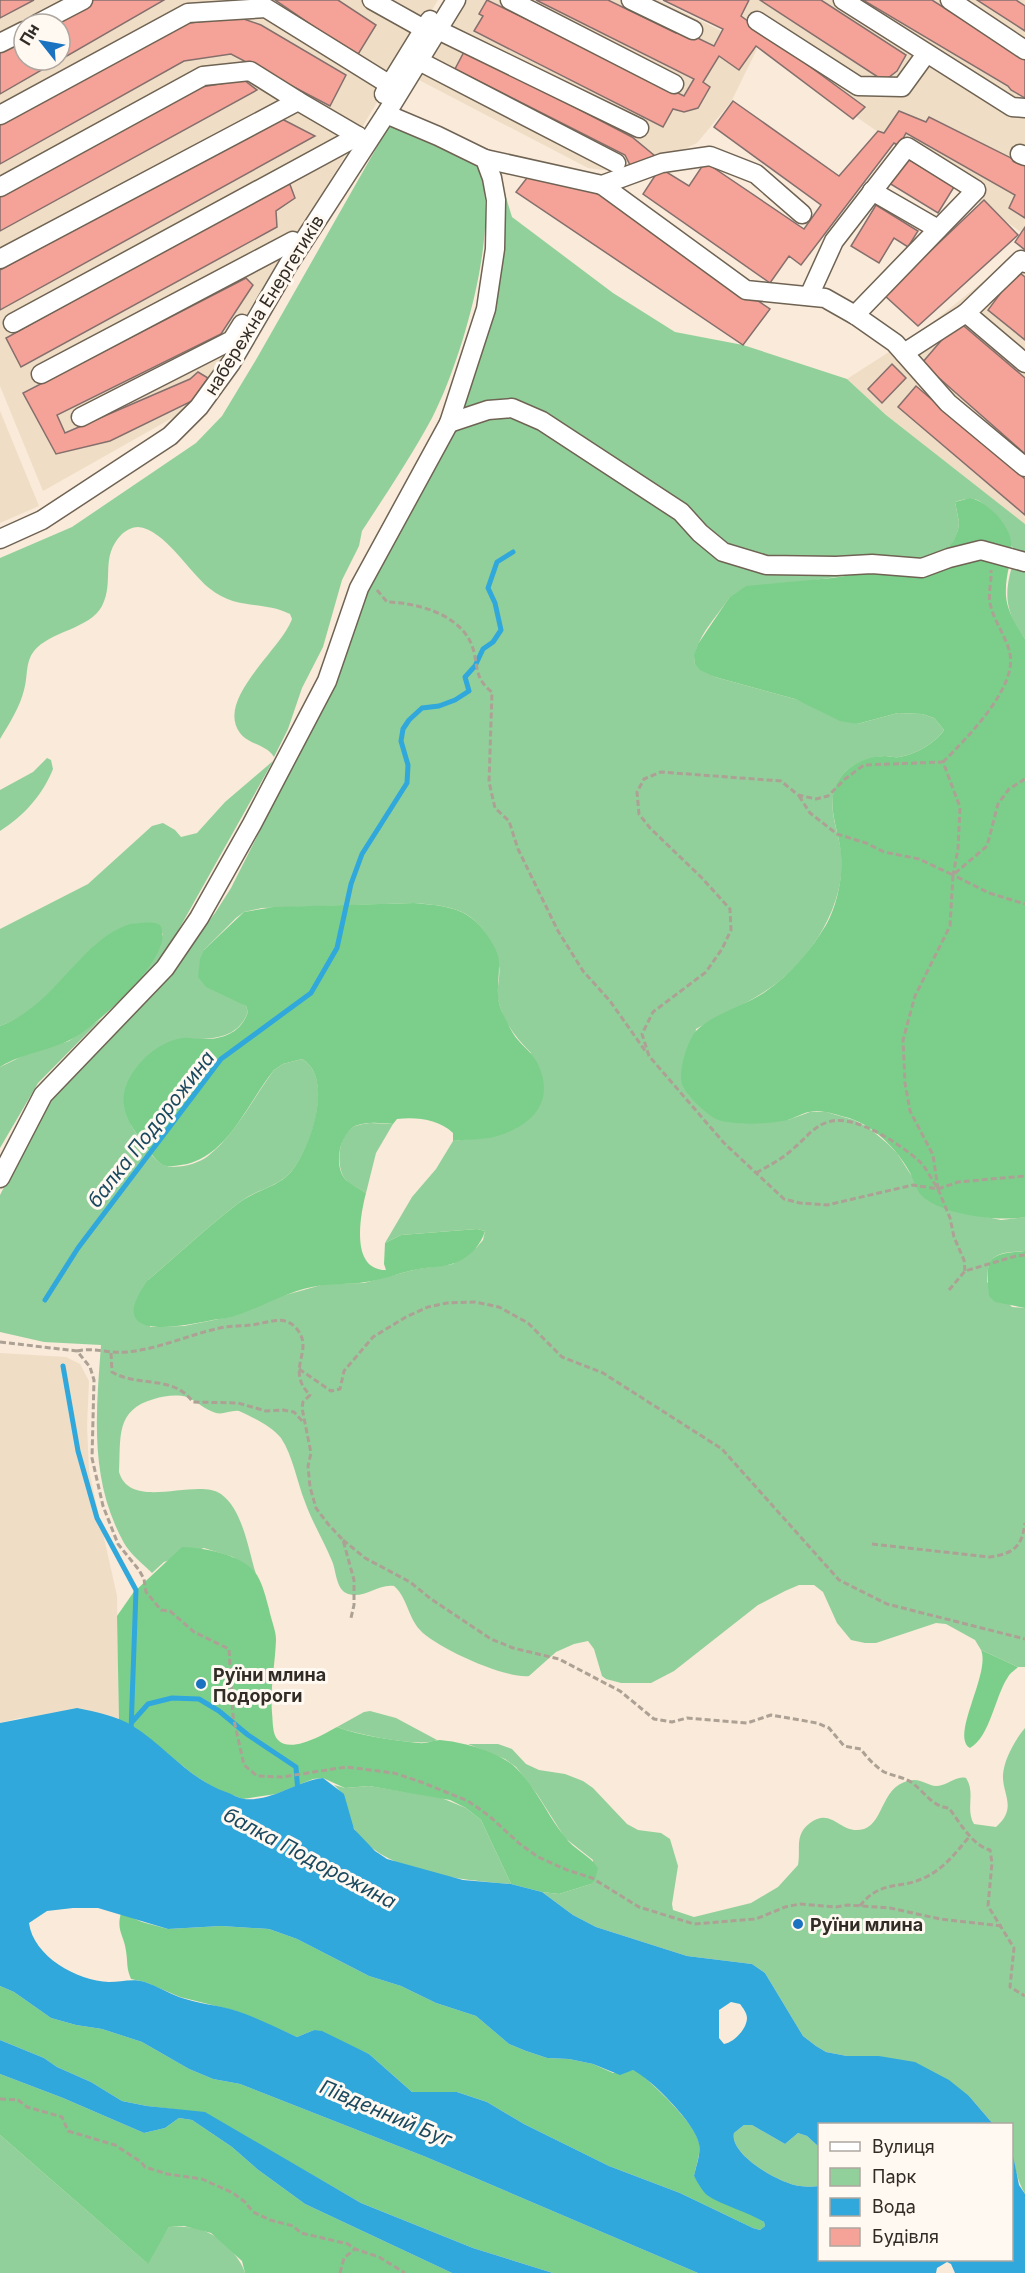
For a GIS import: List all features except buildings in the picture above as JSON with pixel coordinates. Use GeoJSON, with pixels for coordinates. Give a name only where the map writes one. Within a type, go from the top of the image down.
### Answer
{"type":"FeatureCollection","features":[{"type":"Feature","properties":{"kind":"street"},"geometry":{"type":"LineString","coordinates":[[60,12],[83,0]]}},
{"type":"Feature","properties":{"kind":"street"},"geometry":{"type":"LineString","coordinates":[[372,0],[639,128]]}},
{"type":"Feature","properties":{"kind":"street"},"geometry":{"type":"LineString","coordinates":[[81,417],[232,340],[390,85],[431,30],[442,0]]}},
{"type":"Feature","properties":{"kind":"street","name":"набережна Енергетиків"},"geometry":{"type":"LineString","coordinates":[[0,539],[42,520],[170,436],[200,407],[231,363],[288,265],[419,61],[431,30],[456,0]]}},
{"type":"Feature","properties":{"kind":"street"},"geometry":{"type":"LineString","coordinates":[[510,0],[674,84]]}},
{"type":"Feature","properties":{"kind":"street"},"geometry":{"type":"LineString","coordinates":[[631,0],[693,30]]}},
{"type":"Feature","properties":{"kind":"street"},"geometry":{"type":"LineString","coordinates":[[843,0],[1012,107],[1025,108]]}},
{"type":"Feature","properties":{"kind":"street"},"geometry":{"type":"LineString","coordinates":[[950,0],[1025,50]]}},
{"type":"Feature","properties":{"kind":"street"},"geometry":{"type":"LineString","coordinates":[[0,115],[188,13],[266,8],[390,85]]}},
{"type":"Feature","properties":{"kind":"street"},"geometry":{"type":"LineString","coordinates":[[757,21],[858,86],[902,87],[927,54]]}},
{"type":"Feature","properties":{"kind":"street"},"geometry":{"type":"LineString","coordinates":[[419,61],[616,164]]}},
{"type":"Feature","properties":{"kind":"street"},"geometry":{"type":"LineString","coordinates":[[0,187],[203,76],[250,71],[358,136]]}},
{"type":"Feature","properties":{"kind":"street"},"geometry":{"type":"LineString","coordinates":[[0,259],[298,101]]}},
{"type":"Feature","properties":{"kind":"street"},"geometry":{"type":"LineString","coordinates":[[386,114],[485,159],[602,185],[746,290],[825,298],[855,315],[895,343],[948,403],[1025,467]]}},
{"type":"Feature","properties":{"kind":"street"},"geometry":{"type":"LineString","coordinates":[[13,323],[358,136]]}},
{"type":"Feature","properties":{"kind":"street"},"geometry":{"type":"LineString","coordinates":[[808,296],[834,240],[907,147],[976,190],[855,315]]}},
{"type":"Feature","properties":{"kind":"street"},"geometry":{"type":"LineString","coordinates":[[602,185],[662,163],[710,156],[756,174],[802,214]]}},
{"type":"Feature","properties":{"kind":"street"},"geometry":{"type":"LineString","coordinates":[[0,1178],[43,1095],[165,968],[200,918],[327,681],[363,580],[449,423],[486,309],[495,249],[496,200],[492,178],[485,159]]}},
{"type":"Feature","properties":{"kind":"street"},"geometry":{"type":"LineString","coordinates":[[872,191],[938,229]]}},
{"type":"Feature","properties":{"kind":"street"},"geometry":{"type":"LineString","coordinates":[[41,374],[293,242]]}},
{"type":"Feature","properties":{"kind":"street"},"geometry":{"type":"LineString","coordinates":[[904,353],[966,313],[1021,260],[1025,263]]}},
{"type":"Feature","properties":{"kind":"street"},"geometry":{"type":"LineString","coordinates":[[966,313],[1025,363]]}},
{"type":"Feature","properties":{"kind":"street"},"geometry":{"type":"LineString","coordinates":[[449,423],[488,410],[512,408],[542,421],[681,512],[700,533],[723,552],[766,565],[872,564],[922,568],[981,550],[1025,562]]}},
{"type":"Feature","properties":{"kind":"path"},"geometry":{"type":"LineString","coordinates":[[798,795],[816,799],[828,796],[864,765],[943,762],[974,730],[1010,676],[1010,655],[991,609],[988,594],[992,572],[981,550]]}},
{"type":"Feature","properties":{"kind":"path"},"geometry":{"type":"LineString","coordinates":[[363,580],[380,591],[387,602],[404,602],[433,610],[452,621],[464,634],[474,651],[475,666],[483,685],[492,693],[489,782],[495,808],[509,821],[518,849],[558,931],[583,970],[610,1001],[649,1056],[724,1143],[784,1199],[827,1205],[913,1185],[938,1189],[958,1182],[1025,1176]]}},
{"type":"Feature","properties":{"kind":"path"},"geometry":{"type":"LineString","coordinates":[[938,1189],[933,1155],[910,1111],[905,1083],[903,1040],[915,996],[950,926],[960,807],[943,762]]}},
{"type":"Feature","properties":{"kind":"path"},"geometry":{"type":"LineString","coordinates":[[649,1056],[642,1034],[653,1012],[706,972],[722,949],[731,930],[730,909],[639,814],[637,792],[644,779],[661,772],[781,781],[798,795],[810,813],[837,834],[866,843],[884,852],[920,859],[989,893],[1025,904]]}},
{"type":"Feature","properties":{"kind":"path"},"geometry":{"type":"LineString","coordinates":[[953,875],[987,846],[998,804],[1009,789],[1025,779]]}},
{"type":"Feature","properties":{"kind":"path"},"geometry":{"type":"LineString","coordinates":[[756,1173],[780,1159],[810,1132],[828,1121],[852,1121],[897,1145],[920,1162],[938,1189],[950,1218],[954,1237],[964,1260],[965,1271]]}},
{"type":"Feature","properties":{"kind":"path"},"geometry":{"type":"LineString","coordinates":[[949,1290],[965,1271],[1025,1255]]}},
{"type":"Feature","properties":{"kind":"path"},"geometry":{"type":"LineString","coordinates":[[299,1369],[331,1391],[340,1389],[344,1371],[373,1337],[406,1317],[447,1303],[475,1302],[499,1307],[528,1323],[562,1357],[603,1373],[722,1449],[839,1580],[887,1604],[1025,1639]]}},
{"type":"Feature","properties":{"kind":"path"},"geometry":{"type":"LineString","coordinates":[[0,1342],[77,1352],[97,1350],[111,1353],[129,1352],[178,1341],[235,1324],[251,1325],[276,1320],[286,1321],[296,1328],[301,1338],[303,1353],[298,1380],[310,1395],[303,1402],[311,1453],[308,1466],[310,1487],[316,1508],[343,1540],[365,1558],[410,1582],[431,1599],[491,1639],[513,1648],[559,1659],[620,1691],[654,1719],[672,1722],[687,1718],[747,1722],[771,1715],[817,1723],[829,1728],[844,1746],[854,1750],[861,1749],[873,1764],[884,1772],[908,1780],[940,1807],[949,1808],[970,1836],[982,1848],[990,1850],[993,1863],[988,1906],[1014,1948],[1010,1987],[1025,1996]]}},
{"type":"Feature","properties":{"kind":"path"},"geometry":{"type":"LineString","coordinates":[[77,1352],[85,1358],[94,1380],[92,1458],[115,1538],[139,1570],[144,1579],[146,1592],[161,1610],[170,1611],[194,1632],[229,1649],[233,1716],[244,1765],[257,1776],[282,1778],[346,1767],[394,1773],[421,1782],[468,1801],[538,1857],[592,1878],[639,1907],[694,1924],[756,1919],[785,1907],[800,1904],[890,1908],[940,1919],[1002,1926]]}},
{"type":"Feature","properties":{"kind":"path"},"geometry":{"type":"LineString","coordinates":[[111,1353],[112,1372],[118,1375],[147,1383],[164,1383],[186,1392],[192,1402],[199,1404],[213,1402],[234,1405],[238,1403],[266,1411],[294,1412],[305,1425]]}},
{"type":"Feature","properties":{"kind":"path"},"geometry":{"type":"LineString","coordinates":[[872,1544],[989,1557],[1005,1555],[1018,1545],[1023,1537],[1025,1523]]}},
{"type":"Feature","properties":{"kind":"path"},"geometry":{"type":"LineString","coordinates":[[343,1540],[354,1581],[354,1605],[351,1618]]}},
{"type":"Feature","properties":{"kind":"path"},"geometry":{"type":"LineString","coordinates":[[860,1906],[873,1893],[897,1884],[924,1879],[956,1855],[970,1836]]}},
{"type":"Feature","properties":{"kind":"path"},"geometry":{"type":"LineString","coordinates":[[0,2099],[18,2100],[27,2107],[62,2117],[68,2131],[116,2145],[145,2167],[167,2174],[202,2179],[233,2193],[245,2202],[252,2212],[293,2226],[301,2233],[337,2241],[379,2257],[405,2273]]}},
{"type":"Feature","properties":{"kind":"path"},"geometry":{"type":"LineString","coordinates":[[340,2273],[344,2258],[355,2249]]}},
{"type":"Feature","properties":{"kind":"shaded area"},"geometry":{"type":"Polygon","coordinates":[[[0,0],[438,0],[197,404],[43,491],[0,386],[0,0]]]}},
{"type":"Feature","properties":{"kind":"shaded area"},"geometry":{"type":"Polygon","coordinates":[[[466,0],[659,0],[757,49],[731,102],[697,143],[661,160],[625,173],[588,168],[419,80],[466,0]]]}},
{"type":"Feature","properties":{"kind":"shaded area"},"geometry":{"type":"Polygon","coordinates":[[[664,0],[1025,0],[1025,235],[758,48],[664,0]]]}},
{"type":"Feature","properties":{"kind":"shaded area"},"geometry":{"type":"Polygon","coordinates":[[[1025,248],[1025,524],[886,415],[847,379],[923,330],[1025,248]]]}},
{"type":"Feature","properties":{"kind":"shaded area"},"geometry":{"type":"Polygon","coordinates":[[[0,411],[39,506],[0,523],[0,411]]]}},
{"type":"Feature","properties":{"kind":"shaded area"},"geometry":{"type":"Polygon","coordinates":[[[0,1353],[66,1357],[80,1364],[89,1381],[87,1426],[89,1471],[117,1596],[119,1720],[105,1714],[19,1718],[0,1723],[0,1353]]]}},
{"type":"Feature","properties":{"kind":"green space"},"geometry":{"type":"Polygon","coordinates":[[[390,124],[461,154],[478,167],[484,190],[485,215],[484,244],[479,275],[463,338],[443,395],[416,447],[362,531],[359,546],[342,580],[323,647],[302,688],[288,729],[274,757],[267,749],[248,740],[240,733],[235,720],[236,705],[252,675],[286,631],[292,619],[290,614],[269,607],[240,603],[219,595],[201,581],[167,543],[148,530],[138,527],[122,534],[111,551],[106,597],[96,614],[89,620],[41,644],[31,655],[20,703],[0,739],[0,558],[72,527],[196,443],[222,416],[390,124]]]}},
{"type":"Feature","properties":{"kind":"green space"},"geometry":{"type":"Polygon","coordinates":[[[498,182],[505,194],[512,217],[613,293],[675,332],[743,345],[847,379],[886,415],[1025,524],[1025,639],[1012,617],[1007,597],[1009,577],[1016,553],[992,514],[974,499],[955,502],[959,522],[953,543],[928,564],[808,581],[729,598],[701,638],[695,655],[695,664],[715,677],[795,699],[857,724],[898,713],[922,714],[934,718],[944,730],[930,744],[918,751],[905,756],[885,756],[866,760],[849,768],[841,777],[833,795],[832,805],[841,851],[842,871],[838,892],[822,931],[796,966],[780,980],[748,1002],[696,1029],[689,1095],[715,1118],[788,1120],[810,1112],[826,1112],[854,1120],[869,1128],[888,1144],[897,1153],[911,1175],[957,1211],[1001,1220],[1025,1217],[1025,1251],[1008,1252],[996,1256],[989,1265],[987,1282],[1012,1307],[1025,1308],[1025,1667],[1018,1667],[981,1650],[975,1640],[946,1624],[936,1623],[876,1643],[851,1640],[837,1623],[823,1592],[814,1585],[799,1585],[758,1605],[674,1671],[651,1683],[621,1683],[606,1679],[602,1676],[594,1649],[588,1641],[556,1652],[529,1676],[518,1676],[488,1667],[455,1653],[428,1637],[416,1625],[402,1596],[394,1586],[382,1587],[358,1595],[343,1591],[281,1438],[267,1426],[239,1411],[216,1413],[187,1397],[179,1396],[154,1399],[132,1410],[123,1426],[119,1472],[126,1484],[136,1490],[165,1492],[196,1489],[221,1494],[235,1510],[240,1520],[256,1574],[233,1557],[204,1548],[164,1562],[152,1573],[124,1543],[105,1495],[100,1471],[97,1421],[101,1345],[44,1342],[0,1332],[0,1195],[38,1120],[57,1092],[168,975],[231,888],[304,743],[353,616],[433,452],[488,296],[498,182]],[[414,903],[262,908],[244,912],[204,950],[235,999],[246,1006],[248,1012],[240,1025],[230,1033],[202,1039],[131,1125],[141,1141],[150,1153],[164,1165],[181,1166],[204,1159],[235,1127],[274,1070],[283,1064],[302,1059],[312,1068],[317,1081],[316,1114],[306,1147],[299,1161],[286,1177],[240,1202],[148,1280],[150,1327],[184,1326],[229,1317],[282,1296],[325,1284],[364,1283],[417,1269],[453,1264],[483,1240],[485,1231],[477,1229],[401,1235],[385,1243],[412,1197],[436,1169],[453,1141],[469,1139],[531,1053],[512,1030],[501,1010],[498,998],[499,964],[487,935],[471,917],[462,912],[451,908],[414,903]]]}},
{"type":"Feature","properties":{"kind":"green space"},"geometry":{"type":"Polygon","coordinates":[[[970,498],[981,502],[997,515],[1010,537],[1012,546],[1006,596],[1013,619],[1025,639],[1025,1217],[1014,1218],[986,1218],[970,1215],[942,1208],[930,1202],[919,1193],[904,1163],[891,1147],[876,1132],[849,1118],[814,1111],[772,1123],[752,1124],[723,1121],[712,1117],[696,1103],[684,1088],[681,1078],[687,1046],[694,1033],[705,1023],[757,997],[783,978],[814,944],[826,925],[840,882],[840,844],[832,803],[837,783],[844,773],[868,758],[899,757],[918,751],[930,744],[944,730],[934,718],[922,714],[898,713],[857,724],[840,721],[795,699],[715,677],[700,670],[695,664],[694,655],[698,644],[729,598],[746,586],[832,578],[898,568],[945,551],[953,542],[958,530],[959,522],[955,502],[970,498]]]}},
{"type":"Feature","properties":{"kind":"green space"},"geometry":{"type":"Polygon","coordinates":[[[47,758],[51,760],[53,769],[44,787],[25,811],[0,831],[0,790],[33,772],[47,758]]]}},
{"type":"Feature","properties":{"kind":"green space"},"geometry":{"type":"Polygon","coordinates":[[[273,761],[174,938],[155,967],[134,986],[157,952],[163,934],[157,924],[137,923],[119,929],[93,947],[36,1006],[0,1026],[0,929],[88,884],[152,826],[163,823],[175,830],[181,837],[197,833],[225,802],[273,761]]]}},
{"type":"Feature","properties":{"kind":"green space"},"geometry":{"type":"Polygon","coordinates":[[[414,903],[458,911],[468,915],[484,930],[499,960],[498,995],[502,1012],[513,1034],[538,1064],[543,1078],[542,1102],[529,1120],[519,1127],[484,1139],[453,1141],[453,1133],[447,1128],[434,1122],[412,1118],[397,1119],[393,1124],[360,1124],[349,1130],[345,1136],[340,1151],[340,1167],[346,1180],[366,1193],[360,1240],[362,1252],[375,1268],[386,1270],[385,1243],[401,1235],[477,1229],[485,1231],[481,1241],[470,1254],[451,1264],[412,1270],[373,1281],[312,1287],[228,1318],[162,1327],[148,1326],[138,1321],[134,1313],[136,1299],[148,1280],[240,1202],[286,1177],[305,1147],[316,1114],[317,1081],[312,1068],[302,1059],[283,1064],[274,1070],[224,1141],[197,1161],[176,1166],[163,1165],[153,1156],[135,1132],[124,1106],[124,1093],[130,1078],[141,1062],[156,1049],[174,1040],[216,1038],[230,1034],[241,1025],[248,1012],[246,1006],[206,987],[198,977],[200,959],[204,950],[244,912],[274,907],[414,903]]]}},
{"type":"Feature","properties":{"kind":"green space"},"geometry":{"type":"Polygon","coordinates":[[[155,923],[161,926],[162,931],[162,943],[155,957],[131,989],[101,1018],[77,1036],[0,1067],[0,1026],[37,1004],[96,944],[112,932],[130,924],[155,923]]]}},
{"type":"Feature","properties":{"kind":"green space"},"geometry":{"type":"Polygon","coordinates":[[[102,1018],[38,1083],[0,1148],[0,1067],[25,1055],[69,1041],[102,1018]]]}},
{"type":"Feature","properties":{"kind":"green space"},"geometry":{"type":"Polygon","coordinates":[[[370,1123],[393,1124],[376,1153],[366,1193],[346,1180],[343,1175],[340,1148],[348,1131],[355,1126],[370,1123]]]}},
{"type":"Feature","properties":{"kind":"green space"},"geometry":{"type":"Polygon","coordinates":[[[1025,1251],[1025,1308],[995,1302],[989,1296],[988,1273],[991,1260],[1003,1254],[1025,1251]]]}},
{"type":"Feature","properties":{"kind":"green space"},"geometry":{"type":"Polygon","coordinates":[[[182,1547],[212,1551],[233,1557],[251,1568],[259,1579],[276,1636],[272,1704],[274,1731],[278,1740],[284,1744],[299,1744],[337,1727],[366,1735],[408,1742],[449,1741],[492,1753],[517,1769],[569,1842],[595,1863],[598,1868],[595,1880],[591,1884],[559,1894],[511,1884],[481,1820],[466,1808],[450,1800],[369,1786],[345,1788],[323,1778],[313,1779],[276,1794],[243,1799],[216,1789],[194,1775],[133,1726],[119,1720],[117,1616],[133,1593],[182,1547]]]}},
{"type":"Feature","properties":{"kind":"green space"},"geometry":{"type":"Polygon","coordinates":[[[981,1650],[1018,1667],[1003,1685],[983,1735],[970,1748],[965,1741],[965,1731],[981,1673],[983,1660],[981,1650]]]}},
{"type":"Feature","properties":{"kind":"green space"},"geometry":{"type":"Polygon","coordinates":[[[370,1711],[396,1718],[437,1740],[403,1741],[337,1727],[370,1711]]]}},
{"type":"Feature","properties":{"kind":"green space"},"geometry":{"type":"Polygon","coordinates":[[[1025,1728],[1025,2194],[1016,2169],[1013,2151],[1013,2123],[992,2123],[969,2096],[879,2056],[847,2056],[826,2052],[816,2046],[803,2036],[765,1973],[752,1964],[687,1956],[596,1927],[573,1915],[542,1892],[559,1894],[591,1884],[593,1860],[565,1838],[537,1794],[516,1767],[505,1759],[468,1744],[498,1744],[512,1749],[526,1764],[539,1770],[565,1774],[583,1781],[593,1788],[627,1824],[638,1830],[661,1833],[670,1839],[678,1866],[673,1910],[694,1917],[751,1903],[778,1887],[798,1865],[800,1837],[810,1823],[825,1818],[849,1829],[864,1829],[876,1819],[889,1795],[903,1782],[917,1780],[936,1786],[959,1778],[966,1778],[970,1789],[970,1813],[974,1824],[996,1827],[1003,1820],[1008,1807],[1003,1775],[1005,1763],[1025,1728]]]}},
{"type":"Feature","properties":{"kind":"green space"},"geometry":{"type":"Polygon","coordinates":[[[334,1785],[345,1788],[369,1786],[439,1797],[466,1808],[481,1820],[511,1884],[426,1872],[385,1856],[368,1845],[355,1830],[343,1796],[334,1785]]]}},
{"type":"Feature","properties":{"kind":"green space"},"geometry":{"type":"Polygon","coordinates":[[[121,1913],[168,1929],[221,1926],[269,1929],[297,1939],[369,1976],[401,1986],[436,2003],[476,2016],[509,2044],[526,2051],[547,2058],[569,2059],[593,2064],[613,2073],[637,2071],[672,2104],[696,2134],[699,2151],[694,2176],[708,2196],[749,2213],[764,2222],[765,2226],[760,2230],[753,2228],[680,2193],[609,2166],[524,2124],[487,2102],[457,2092],[412,2092],[369,2054],[314,2030],[297,2037],[236,2011],[180,1997],[145,1982],[131,1979],[120,1929],[121,1913]]]}},
{"type":"Feature","properties":{"kind":"green space"},"geometry":{"type":"Polygon","coordinates":[[[0,1986],[14,1992],[51,2018],[102,2029],[142,2042],[189,2069],[213,2079],[240,2084],[426,2157],[698,2273],[553,2273],[473,2248],[361,2203],[205,2113],[122,2101],[44,2058],[0,2040],[0,1986]]]}},
{"type":"Feature","properties":{"kind":"green space"},"geometry":{"type":"Polygon","coordinates":[[[0,2074],[144,2133],[165,2128],[179,2118],[192,2120],[232,2147],[257,2169],[305,2204],[452,2273],[245,2273],[242,2261],[211,2233],[184,2226],[169,2227],[148,2264],[0,2135],[0,2074]]]}},
{"type":"Feature","properties":{"kind":"green space"},"geometry":{"type":"Polygon","coordinates":[[[744,2125],[752,2125],[785,2144],[798,2133],[807,2136],[818,2146],[818,2186],[805,2187],[792,2184],[769,2174],[748,2159],[740,2150],[735,2142],[734,2133],[744,2125]]]}},
{"type":"Feature","properties":{"kind":"green space"},"geometry":{"type":"Polygon","coordinates":[[[0,2135],[147,2263],[169,2227],[196,2228],[222,2241],[236,2256],[245,2273],[0,2273],[0,2135]]]}},
{"type":"Feature","properties":{"kind":"water","name":"Південний Буг"},"geometry":{"type":"Polygon","coordinates":[[[77,1708],[99,1713],[133,1726],[200,1779],[237,1797],[254,1799],[264,1797],[323,1778],[344,1794],[354,1829],[375,1851],[387,1859],[463,1880],[511,1884],[542,1892],[573,1915],[596,1927],[687,1956],[752,1964],[765,1973],[803,2036],[826,2052],[847,2056],[879,2056],[915,2062],[949,2080],[969,2096],[992,2123],[818,2123],[818,2146],[807,2136],[798,2133],[785,2144],[752,2125],[744,2125],[734,2133],[735,2142],[748,2159],[769,2174],[792,2184],[805,2187],[818,2186],[818,2261],[1013,2261],[1013,2155],[1019,2185],[1025,2194],[1025,2273],[955,2273],[951,2264],[947,2262],[937,2268],[936,2273],[698,2273],[426,2157],[240,2084],[213,2079],[189,2069],[142,2042],[102,2029],[51,2018],[14,1992],[0,1986],[0,1723],[77,1708]],[[98,1908],[47,1911],[29,1923],[32,1935],[48,1956],[71,1972],[97,1981],[136,1980],[145,1982],[186,1999],[245,2014],[297,2037],[314,2030],[322,2031],[369,2054],[412,2092],[457,2092],[487,2102],[524,2124],[609,2166],[680,2193],[753,2228],[760,2230],[765,2226],[764,2222],[758,2218],[714,2199],[704,2192],[694,2176],[699,2152],[696,2135],[672,2103],[633,2070],[620,2075],[593,2064],[569,2059],[547,2058],[526,2051],[509,2044],[476,2016],[436,2003],[401,1986],[369,1976],[297,1939],[269,1929],[221,1926],[168,1929],[98,1908]],[[731,2002],[719,2010],[719,2038],[724,2044],[739,2035],[745,2027],[747,2018],[740,2004],[731,2002]]]}},
{"type":"Feature","properties":{"kind":"water"},"geometry":{"type":"Polygon","coordinates":[[[0,2040],[44,2058],[122,2101],[205,2112],[361,2203],[473,2248],[553,2273],[452,2273],[305,2204],[257,2169],[232,2147],[192,2120],[179,2118],[165,2128],[144,2133],[0,2074],[0,2040]]]}},
{"type":"Feature","properties":{"kind":"waterway","name":"балка Подорожина"},"geometry":{"type":"LineString","coordinates":[[45,1300],[78,1248],[221,1059],[311,993],[337,948],[351,884],[362,854],[407,783],[408,765],[401,741],[403,729],[422,708],[439,706],[469,691],[465,677],[475,666],[483,649],[493,642],[501,630],[495,603],[488,588],[497,562],[513,552]]}},
{"type":"Feature","properties":{"kind":"waterway","name":"балка Подорожина"},"geometry":{"type":"LineString","coordinates":[[63,1366],[78,1451],[97,1518],[136,1590],[131,1731]]}},
{"type":"Feature","properties":{"kind":"waterway"},"geometry":{"type":"LineString","coordinates":[[132,1722],[148,1704],[172,1698],[199,1699],[296,1767],[298,1793]]}},
{"type":"Feature","properties":{"kind":"place","name":"Руїни млина Подороги"},"geometry":{"type":"Point","coordinates":[201,1684]}},
{"type":"Feature","properties":{"kind":"place","name":"Руїни млина"},"geometry":{"type":"Point","coordinates":[798,1924]}}]}
